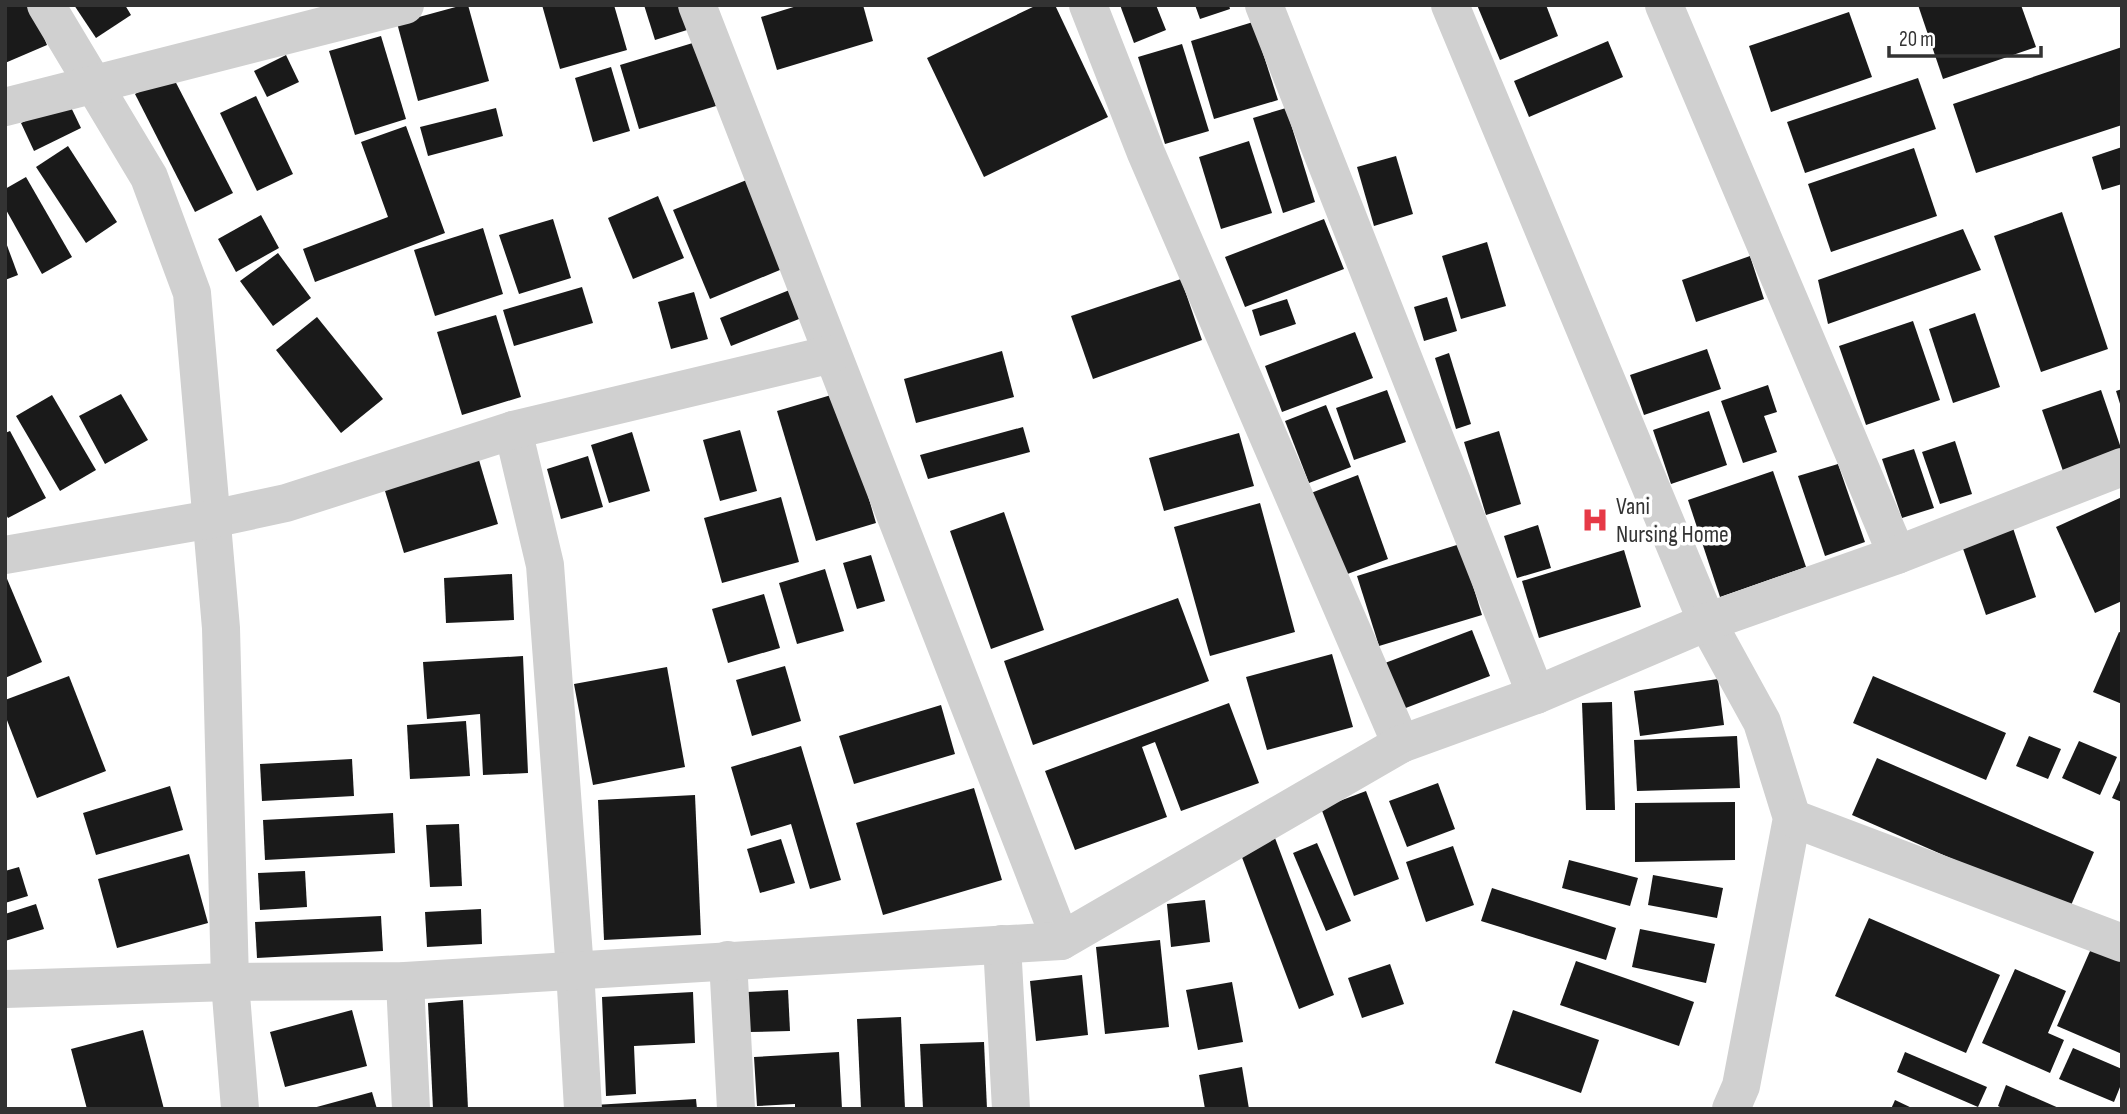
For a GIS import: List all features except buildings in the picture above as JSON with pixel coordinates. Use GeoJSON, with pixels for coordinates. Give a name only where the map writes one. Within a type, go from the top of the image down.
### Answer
{"type":"FeatureCollection","features":[{"type":"Feature","properties":{"kind":"street"},"geometry":{"type":"LineString","coordinates":[[46,5],[149,177],[192,293],[221,628],[230,982],[240,1109]]}},
{"type":"Feature","properties":{"kind":"street"},"geometry":{"type":"LineString","coordinates":[[5,107],[405,5]]}},
{"type":"Feature","properties":{"kind":"street"},"geometry":{"type":"LineString","coordinates":[[697,5],[1061,941]]}},
{"type":"Feature","properties":{"kind":"street"},"geometry":{"type":"LineString","coordinates":[[1088,5],[1146,152],[1401,744]]}},
{"type":"Feature","properties":{"kind":"street"},"geometry":{"type":"LineString","coordinates":[[1264,5],[1536,695]]}},
{"type":"Feature","properties":{"kind":"street"},"geometry":{"type":"LineString","coordinates":[[1450,5],[1707,622],[1762,722],[1792,818],[1741,1086],[1731,1109]]}},
{"type":"Feature","properties":{"kind":"street"},"geometry":{"type":"LineString","coordinates":[[1664,5],[1897,555]]}},
{"type":"Feature","properties":{"kind":"street"},"geometry":{"type":"LineString","coordinates":[[5,555],[212,519],[286,503],[513,430],[832,354]]}},
{"type":"Feature","properties":{"kind":"street"},"geometry":{"type":"LineString","coordinates":[[513,430],[545,565],[583,1109]]}},
{"type":"Feature","properties":{"kind":"street"},"geometry":{"type":"LineString","coordinates":[[5,989],[230,982],[405,981],[1061,941],[1401,744],[1536,695],[1707,622],[1897,555],[2122,467]]}},
{"type":"Feature","properties":{"kind":"street"},"geometry":{"type":"LineString","coordinates":[[1792,818],[2122,943]]}},
{"type":"Feature","properties":{"kind":"street"},"geometry":{"type":"LineString","coordinates":[[1002,944],[1011,1109]]}},
{"type":"Feature","properties":{"kind":"street"},"geometry":{"type":"LineString","coordinates":[[728,960],[736,1109]]}},
{"type":"Feature","properties":{"kind":"street"},"geometry":{"type":"LineString","coordinates":[[405,981],[411,1109]]}},
{"type":"Feature","properties":{"kind":"place","name":"Vani Nursing Home"},"geometry":{"type":"Point","coordinates":[1595,520]}}]}
